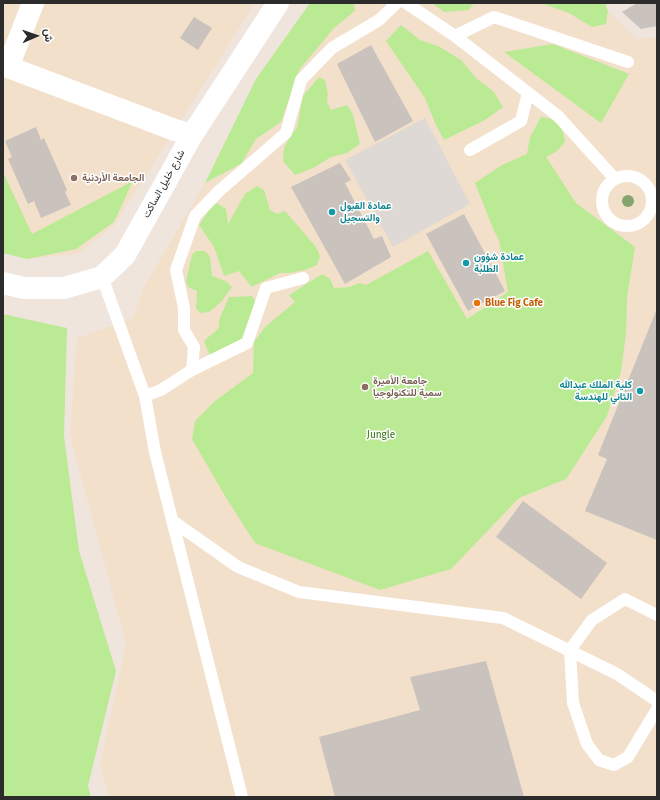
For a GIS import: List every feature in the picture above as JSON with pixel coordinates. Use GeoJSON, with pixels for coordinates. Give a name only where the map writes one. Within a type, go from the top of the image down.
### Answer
{"type":"FeatureCollection","features":[{"type":"Feature","properties":{"kind":"street"},"geometry":{"type":"LineString","coordinates":[[33,3],[6,66],[175,130],[192,135]]}},
{"type":"Feature","properties":{"kind":"street","name":"شارع خليل الساكت"},"geometry":{"type":"LineString","coordinates":[[3,283],[24,288],[64,288],[102,277],[124,255],[192,135],[278,3]]}},
{"type":"Feature","properties":{"kind":"lane"},"geometry":{"type":"LineString","coordinates":[[192,370],[194,347],[184,330],[184,308],[176,270],[195,216],[219,191],[286,133],[301,80],[332,48],[379,20],[397,3]]}},
{"type":"Feature","properties":{"kind":"lane"},"geometry":{"type":"LineString","coordinates":[[406,3],[455,36],[558,116],[615,179]]}},
{"type":"Feature","properties":{"kind":"lane"},"geometry":{"type":"LineString","coordinates":[[455,36],[494,17],[628,62]]}},
{"type":"Feature","properties":{"kind":"lane"},"geometry":{"type":"LineString","coordinates":[[470,150],[522,121],[528,93]]}},
{"type":"Feature","properties":{"kind":"lane"},"geometry":{"type":"LineString","coordinates":[[622,176],[635,178],[646,184],[650,191],[651,208],[648,216],[642,222],[634,225],[618,225],[606,215],[603,207],[604,191],[615,179],[622,176]]}},
{"type":"Feature","properties":{"kind":"lane"},"geometry":{"type":"LineString","coordinates":[[102,277],[145,396],[155,452],[174,522],[242,797]]}},
{"type":"Feature","properties":{"kind":"lane"},"geometry":{"type":"LineString","coordinates":[[145,396],[161,390],[192,370],[247,343],[266,288],[303,278]]}},
{"type":"Feature","properties":{"kind":"lane"},"geometry":{"type":"LineString","coordinates":[[174,522],[238,567],[299,592],[503,618],[617,674],[657,701]]}},
{"type":"Feature","properties":{"kind":"lane"},"geometry":{"type":"LineString","coordinates":[[657,615],[625,599],[592,620],[570,650],[573,703],[587,744],[599,760],[614,765],[628,757],[657,709]]}},
{"type":"Feature","properties":{"kind":"shaded area","name":"الجامعة الأردنية"},"geometry":{"type":"Polygon","coordinates":[[[3,3],[255,3],[114,226],[78,254],[27,259],[3,253],[3,3]]]}},
{"type":"Feature","properties":{"kind":"shaded area","name":"جامعة الأميرة سمية للتكنولوجيا"},"geometry":{"type":"Polygon","coordinates":[[[310,3],[605,3],[608,11],[636,39],[657,37],[657,797],[109,797],[100,764],[126,644],[70,435],[77,338],[133,318],[144,287],[205,183],[256,79],[310,3]]]}},
{"type":"Feature","properties":{"kind":"shaded area"},"geometry":{"type":"Polygon","coordinates":[[[425,118],[470,204],[393,247],[345,160],[425,118]]]}},
{"type":"Feature","properties":{"kind":"green space"},"geometry":{"type":"Polygon","coordinates":[[[310,3],[354,3],[355,11],[334,28],[299,70],[281,122],[256,139],[241,164],[205,183],[256,79],[310,3]]]}},
{"type":"Feature","properties":{"kind":"green space"},"geometry":{"type":"Polygon","coordinates":[[[432,3],[474,3],[469,10],[444,12],[432,3]]]}},
{"type":"Feature","properties":{"kind":"green space"},"geometry":{"type":"Polygon","coordinates":[[[541,3],[605,3],[608,11],[606,24],[592,27],[569,13],[541,3]]]}},
{"type":"Feature","properties":{"kind":"green space"},"geometry":{"type":"Polygon","coordinates":[[[401,25],[420,40],[440,47],[461,60],[476,78],[494,92],[503,107],[485,120],[444,140],[425,98],[386,41],[401,25]]]}},
{"type":"Feature","properties":{"kind":"green space"},"geometry":{"type":"Polygon","coordinates":[[[553,44],[629,74],[601,123],[504,52],[553,44]]]}},
{"type":"Feature","properties":{"kind":"green space"},"geometry":{"type":"Polygon","coordinates":[[[319,77],[325,80],[328,94],[327,102],[331,110],[347,105],[353,114],[360,144],[347,153],[331,157],[313,168],[295,175],[283,161],[284,148],[292,133],[297,128],[303,96],[319,77]]]}},
{"type":"Feature","properties":{"kind":"green space","name":"Jungle"},"geometry":{"type":"Polygon","coordinates":[[[541,117],[551,119],[558,124],[563,132],[565,142],[557,151],[546,157],[576,203],[635,247],[627,297],[626,333],[621,372],[607,416],[566,479],[519,498],[451,569],[380,590],[255,543],[225,496],[192,439],[195,421],[215,401],[253,373],[254,342],[265,327],[295,302],[289,295],[322,274],[330,279],[334,288],[350,287],[359,283],[366,285],[428,251],[467,319],[508,292],[499,240],[475,183],[502,165],[527,154],[530,137],[541,117]]]}},
{"type":"Feature","properties":{"kind":"green space"},"geometry":{"type":"Polygon","coordinates":[[[3,172],[32,234],[133,181],[114,222],[76,249],[27,259],[3,253],[3,172]]]}},
{"type":"Feature","properties":{"kind":"green space"},"geometry":{"type":"Polygon","coordinates":[[[257,186],[264,190],[270,210],[277,214],[285,211],[316,247],[320,256],[317,265],[308,269],[290,273],[280,273],[252,287],[239,271],[224,276],[214,247],[199,225],[209,210],[217,203],[226,209],[228,224],[245,194],[257,186]]]}},
{"type":"Feature","properties":{"kind":"green space"},"geometry":{"type":"Polygon","coordinates":[[[196,251],[205,251],[210,257],[212,276],[226,281],[232,287],[221,302],[209,312],[201,313],[196,309],[197,291],[188,287],[186,281],[192,255],[196,251]]]}},
{"type":"Feature","properties":{"kind":"green space"},"geometry":{"type":"Polygon","coordinates":[[[252,296],[260,308],[261,320],[258,329],[238,341],[229,354],[211,358],[204,341],[219,328],[219,320],[229,297],[252,296]]]}},
{"type":"Feature","properties":{"kind":"green space"},"geometry":{"type":"Polygon","coordinates":[[[3,314],[67,328],[64,436],[79,551],[116,671],[88,786],[91,797],[3,797],[3,314]]]}},
{"type":"Feature","properties":{"kind":"building"},"geometry":{"type":"Polygon","coordinates":[[[637,3],[657,3],[657,26],[641,29],[622,12],[637,3]]]}},
{"type":"Feature","properties":{"kind":"building"},"geometry":{"type":"Polygon","coordinates":[[[194,17],[212,28],[198,50],[180,38],[194,17]]]}},
{"type":"Feature","properties":{"kind":"building"},"geometry":{"type":"Polygon","coordinates":[[[371,45],[413,121],[375,142],[337,64],[371,45]]]}},
{"type":"Feature","properties":{"kind":"building"},"geometry":{"type":"Polygon","coordinates":[[[36,127],[41,140],[44,138],[67,190],[65,192],[71,205],[41,218],[34,201],[28,204],[8,159],[12,157],[5,141],[36,127]]]}},
{"type":"Feature","properties":{"kind":"building","name":"عمادة القبول والتسجيل"},"geometry":{"type":"Polygon","coordinates":[[[340,163],[351,180],[345,183],[374,239],[382,236],[391,257],[345,284],[291,187],[340,163]]]}},
{"type":"Feature","properties":{"kind":"building","name":"عمادة شؤون الطلبة"},"geometry":{"type":"Polygon","coordinates":[[[464,214],[505,291],[468,311],[426,234],[464,214]]]}},
{"type":"Feature","properties":{"kind":"building","name":"كلية الملك عبدالله الثاني للهندسة"},"geometry":{"type":"Polygon","coordinates":[[[656,311],[657,540],[585,511],[607,459],[598,455],[656,311]]]}},
{"type":"Feature","properties":{"kind":"building"},"geometry":{"type":"Polygon","coordinates":[[[523,501],[607,563],[581,599],[496,537],[523,501]]]}},
{"type":"Feature","properties":{"kind":"building"},"geometry":{"type":"Polygon","coordinates":[[[486,661],[524,797],[335,797],[319,737],[420,710],[410,677],[486,661]]]}},
{"type":"Feature","properties":{"kind":"place","name":"الجامعة الأردنية"},"geometry":{"type":"Point","coordinates":[74,178]}},
{"type":"Feature","properties":{"kind":"place","name":"عمادة القبول والتسجيل"},"geometry":{"type":"Point","coordinates":[332,212]}},
{"type":"Feature","properties":{"kind":"place","name":"عمادة شؤون الطلبة"},"geometry":{"type":"Point","coordinates":[466,263]}},
{"type":"Feature","properties":{"kind":"place","name":"Blue Fig Cafe"},"geometry":{"type":"Point","coordinates":[477,303]}},
{"type":"Feature","properties":{"kind":"place","name":"جامعة الأميرة سمية للتكنولوجيا"},"geometry":{"type":"Point","coordinates":[365,387]}},
{"type":"Feature","properties":{"kind":"place","name":"كلية الملك عبدالله الثاني للهندسة"},"geometry":{"type":"Point","coordinates":[640,391]}}]}
